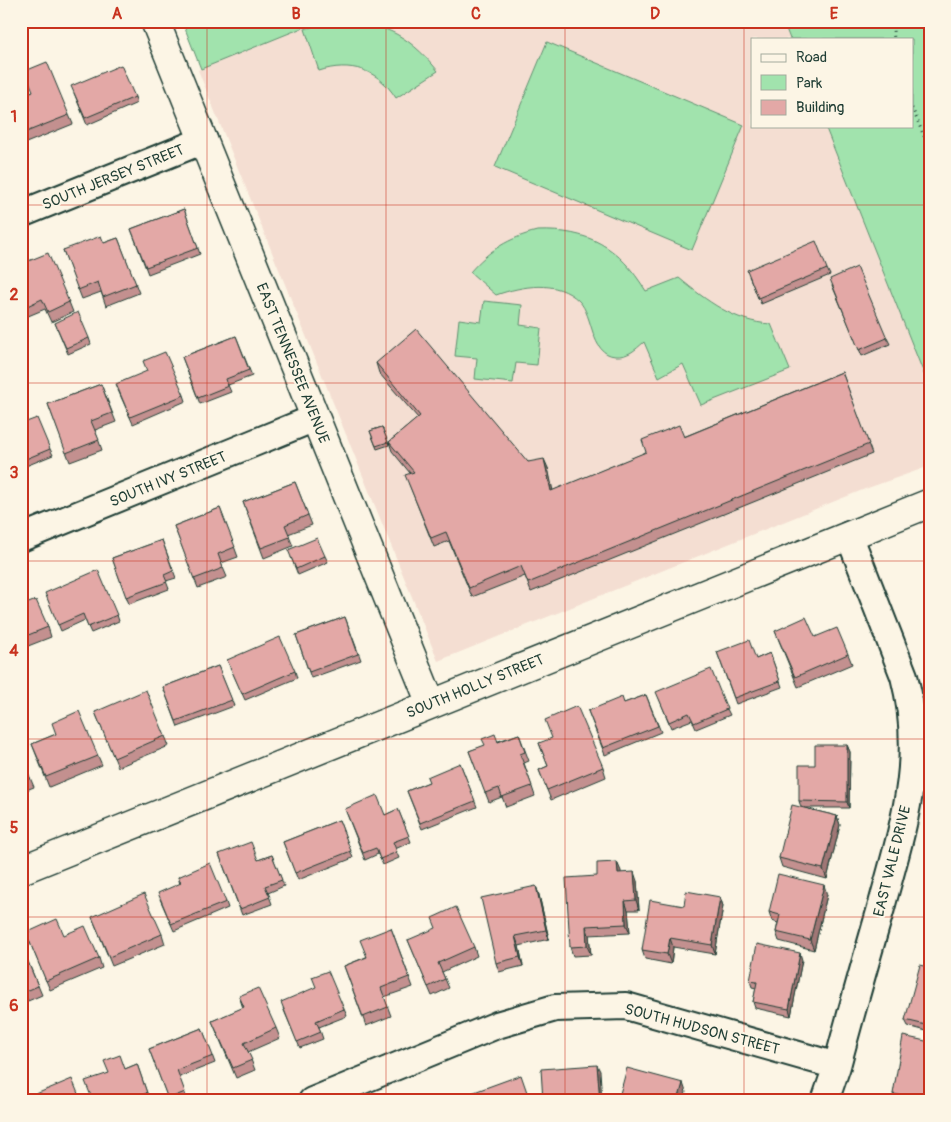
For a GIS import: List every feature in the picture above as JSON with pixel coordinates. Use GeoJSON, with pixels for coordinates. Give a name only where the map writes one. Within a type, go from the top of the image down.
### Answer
{"type":"FeatureCollection","features":[{"type":"Feature","properties":{"kind":"main road","name":"EAST TENNESSEE AVENUE"},"geometry":{"type":"LineString","coordinates":[[155,21],[431,704]]}},
{"type":"Feature","properties":{"kind":"main road","name":"SOUTH HOLLY STREET"},"geometry":{"type":"LineString","coordinates":[[21,870],[930,504]]}},
{"type":"Feature","properties":{"kind":"street","name":"SOUTH JERSEY STREET"},"geometry":{"type":"LineString","coordinates":[[21,214],[204,140]]}},
{"type":"Feature","properties":{"kind":"street","name":"SOUTH IVY STREET"},"geometry":{"type":"LineString","coordinates":[[21,538],[315,418]]}},
{"type":"Feature","properties":{"kind":"street","name":"EAST VALE DRIVE"},"geometry":{"type":"LineString","coordinates":[[825,1101],[837,1066],[903,826],[914,769],[915,747],[910,699],[904,676],[849,535]]}},
{"type":"Feature","properties":{"kind":"street","name":"SOUTH HUDSON STREET"},"geometry":{"type":"LineString","coordinates":[[319,1100],[497,1025],[555,1008],[626,1006],[837,1066]]}},
{"type":"Feature","properties":{"kind":"path"},"geometry":{"type":"LineString","coordinates":[[892,21],[894,38]]}},
{"type":"Feature","properties":{"kind":"path"},"geometry":{"type":"LineString","coordinates":[[914,113],[930,150]]}},
{"type":"Feature","properties":{"kind":"shaded area"},"geometry":{"type":"Polygon","coordinates":[[[319,21],[783,21],[790,38],[751,38],[751,128],[826,128],[930,389],[930,466],[865,489],[438,661],[198,70],[319,21]]]}},
{"type":"Feature","properties":{"kind":"green space"},"geometry":{"type":"Polygon","coordinates":[[[182,21],[319,21],[201,69],[182,21]]]}},
{"type":"Feature","properties":{"kind":"green space"},"geometry":{"type":"Polygon","coordinates":[[[331,21],[364,23],[391,31],[415,47],[438,71],[396,98],[381,80],[362,70],[342,67],[319,71],[305,29],[331,21]]]}},
{"type":"Feature","properties":{"kind":"green space"},"geometry":{"type":"Polygon","coordinates":[[[783,21],[930,21],[930,389],[826,128],[914,128],[914,38],[790,38],[783,21]]]}},
{"type":"Feature","properties":{"kind":"green space"},"geometry":{"type":"Polygon","coordinates":[[[547,42],[744,125],[692,250],[495,167],[547,42]]]}},
{"type":"Feature","properties":{"kind":"green space"},"geometry":{"type":"Polygon","coordinates":[[[537,231],[572,233],[601,244],[625,263],[646,291],[679,278],[700,295],[733,315],[771,324],[790,370],[701,405],[683,364],[659,377],[644,342],[638,348],[620,356],[607,354],[601,349],[584,308],[570,294],[550,287],[539,286],[517,289],[496,295],[470,272],[485,257],[500,246],[517,237],[537,231]]]}},
{"type":"Feature","properties":{"kind":"green space"},"geometry":{"type":"Polygon","coordinates":[[[484,301],[522,305],[520,325],[541,328],[537,365],[516,363],[513,383],[475,379],[477,358],[455,356],[459,319],[481,322],[484,301]]]}},
{"type":"Feature","properties":{"kind":"building"},"geometry":{"type":"Polygon","coordinates":[[[47,62],[69,115],[21,134],[21,96],[33,91],[25,71],[47,62]]]}},
{"type":"Feature","properties":{"kind":"building"},"geometry":{"type":"Polygon","coordinates":[[[121,65],[135,97],[85,118],[71,86],[121,65]]]}},
{"type":"Feature","properties":{"kind":"building"},"geometry":{"type":"Polygon","coordinates":[[[184,209],[198,248],[146,267],[131,229],[184,209]]]}},
{"type":"Feature","properties":{"kind":"building"},"geometry":{"type":"Polygon","coordinates":[[[101,236],[104,243],[118,238],[136,284],[103,297],[98,282],[78,290],[63,250],[101,236]]]}},
{"type":"Feature","properties":{"kind":"building"},"geometry":{"type":"Polygon","coordinates":[[[816,241],[827,269],[758,298],[747,270],[816,241]]]}},
{"type":"Feature","properties":{"kind":"building"},"geometry":{"type":"Polygon","coordinates":[[[48,253],[69,302],[48,312],[42,299],[21,309],[21,264],[48,253]]]}},
{"type":"Feature","properties":{"kind":"building"},"geometry":{"type":"Polygon","coordinates":[[[857,267],[887,338],[859,350],[830,279],[857,267]]]}},
{"type":"Feature","properties":{"kind":"building"},"geometry":{"type":"Polygon","coordinates":[[[78,312],[89,338],[66,348],[55,323],[78,312]]]}},
{"type":"Feature","properties":{"kind":"building"},"geometry":{"type":"Polygon","coordinates":[[[416,329],[528,462],[544,459],[551,491],[646,452],[642,440],[679,425],[684,437],[842,372],[869,444],[528,583],[521,566],[469,588],[446,532],[431,538],[405,475],[414,472],[389,442],[420,416],[376,363],[416,329]]]}},
{"type":"Feature","properties":{"kind":"building"},"geometry":{"type":"Polygon","coordinates":[[[236,336],[249,370],[226,379],[228,386],[198,398],[182,357],[236,336]]]}},
{"type":"Feature","properties":{"kind":"building"},"geometry":{"type":"Polygon","coordinates":[[[165,352],[184,395],[130,417],[116,384],[147,371],[143,361],[165,352]]]}},
{"type":"Feature","properties":{"kind":"building"},"geometry":{"type":"Polygon","coordinates":[[[101,384],[112,413],[91,421],[99,440],[66,453],[48,404],[101,384]]]}},
{"type":"Feature","properties":{"kind":"building"},"geometry":{"type":"Polygon","coordinates":[[[37,418],[50,449],[21,461],[21,424],[37,418]]]}},
{"type":"Feature","properties":{"kind":"building"},"geometry":{"type":"Polygon","coordinates":[[[382,427],[388,442],[376,446],[370,431],[382,427]]]}},
{"type":"Feature","properties":{"kind":"building"},"geometry":{"type":"Polygon","coordinates":[[[295,482],[308,515],[285,525],[290,537],[261,548],[243,502],[295,482]]]}},
{"type":"Feature","properties":{"kind":"building"},"geometry":{"type":"Polygon","coordinates":[[[220,508],[235,547],[218,554],[223,568],[194,579],[174,526],[220,508]]]}},
{"type":"Feature","properties":{"kind":"building"},"geometry":{"type":"Polygon","coordinates":[[[317,538],[325,556],[296,569],[288,550],[317,538]]]}},
{"type":"Feature","properties":{"kind":"building"},"geometry":{"type":"Polygon","coordinates":[[[162,540],[173,571],[164,575],[167,582],[126,597],[112,558],[162,540]]]}},
{"type":"Feature","properties":{"kind":"building"},"geometry":{"type":"Polygon","coordinates":[[[98,570],[117,615],[88,627],[83,614],[58,625],[45,593],[98,570]]]}},
{"type":"Feature","properties":{"kind":"building"},"geometry":{"type":"Polygon","coordinates":[[[36,600],[48,627],[21,638],[21,606],[36,600]]]}},
{"type":"Feature","properties":{"kind":"building"},"geometry":{"type":"Polygon","coordinates":[[[345,617],[358,654],[309,672],[296,635],[345,617]]]}},
{"type":"Feature","properties":{"kind":"building"},"geometry":{"type":"Polygon","coordinates":[[[806,617],[815,637],[837,628],[848,654],[795,677],[775,631],[806,617]]]}},
{"type":"Feature","properties":{"kind":"building"},"geometry":{"type":"Polygon","coordinates":[[[280,637],[295,671],[242,694],[227,660],[280,637]]]}},
{"type":"Feature","properties":{"kind":"building"},"geometry":{"type":"Polygon","coordinates":[[[749,640],[756,659],[770,653],[780,681],[734,698],[717,652],[749,640]]]}},
{"type":"Feature","properties":{"kind":"building"},"geometry":{"type":"Polygon","coordinates":[[[218,666],[232,700],[176,721],[163,687],[218,666]]]}},
{"type":"Feature","properties":{"kind":"building"},"geometry":{"type":"Polygon","coordinates":[[[711,669],[727,709],[694,723],[689,713],[669,722],[656,692],[711,669]]]}},
{"type":"Feature","properties":{"kind":"building"},"geometry":{"type":"Polygon","coordinates":[[[146,690],[165,736],[114,758],[95,712],[146,690]]]}},
{"type":"Feature","properties":{"kind":"building"},"geometry":{"type":"Polygon","coordinates":[[[646,695],[658,726],[603,748],[588,711],[622,697],[624,703],[646,695]]]}},
{"type":"Feature","properties":{"kind":"building"},"geometry":{"type":"Polygon","coordinates":[[[577,706],[603,767],[547,790],[539,770],[548,766],[539,743],[552,738],[545,720],[577,706]]]}},
{"type":"Feature","properties":{"kind":"building"},"geometry":{"type":"Polygon","coordinates":[[[79,711],[98,756],[46,777],[32,744],[56,734],[52,723],[79,711]]]}},
{"type":"Feature","properties":{"kind":"building"},"geometry":{"type":"Polygon","coordinates":[[[495,734],[498,742],[519,734],[525,752],[520,754],[532,786],[502,797],[499,788],[485,793],[469,751],[485,745],[482,739],[495,734]]]}},
{"type":"Feature","properties":{"kind":"building"},"geometry":{"type":"Polygon","coordinates":[[[815,745],[847,745],[847,802],[799,801],[799,765],[815,765],[815,745]]]}},
{"type":"Feature","properties":{"kind":"building"},"geometry":{"type":"Polygon","coordinates":[[[21,756],[30,778],[21,782],[21,756]]]}},
{"type":"Feature","properties":{"kind":"building"},"geometry":{"type":"Polygon","coordinates":[[[460,763],[475,801],[420,823],[407,791],[429,782],[427,777],[460,763]]]}},
{"type":"Feature","properties":{"kind":"building"},"geometry":{"type":"Polygon","coordinates":[[[377,795],[385,815],[398,809],[409,836],[393,842],[397,852],[380,859],[376,848],[363,853],[345,809],[377,795]]]}},
{"type":"Feature","properties":{"kind":"building"},"geometry":{"type":"Polygon","coordinates":[[[792,805],[837,816],[823,869],[779,858],[792,805]]]}},
{"type":"Feature","properties":{"kind":"building"},"geometry":{"type":"Polygon","coordinates":[[[339,820],[351,851],[295,873],[283,842],[339,820]]]}},
{"type":"Feature","properties":{"kind":"building"},"geometry":{"type":"Polygon","coordinates":[[[251,842],[258,860],[272,855],[282,880],[265,886],[270,897],[240,909],[219,854],[251,842]]]}},
{"type":"Feature","properties":{"kind":"building"},"geometry":{"type":"Polygon","coordinates":[[[617,862],[618,873],[634,872],[636,900],[625,901],[626,924],[586,926],[587,946],[570,947],[566,878],[597,876],[597,863],[617,862]]]}},
{"type":"Feature","properties":{"kind":"building"},"geometry":{"type":"Polygon","coordinates":[[[210,863],[226,902],[171,924],[158,893],[181,883],[178,877],[210,863]]]}},
{"type":"Feature","properties":{"kind":"building"},"geometry":{"type":"Polygon","coordinates":[[[778,874],[824,885],[810,940],[776,932],[780,915],[769,912],[778,874]]]}},
{"type":"Feature","properties":{"kind":"building"},"geometry":{"type":"Polygon","coordinates":[[[536,886],[546,930],[515,936],[520,957],[496,963],[481,898],[536,886]]]}},
{"type":"Feature","properties":{"kind":"building"},"geometry":{"type":"Polygon","coordinates":[[[686,891],[720,897],[712,945],[670,938],[667,954],[642,950],[650,900],[684,906],[686,891]]]}},
{"type":"Feature","properties":{"kind":"building"},"geometry":{"type":"Polygon","coordinates":[[[144,894],[162,934],[109,957],[92,917],[144,894]]]}},
{"type":"Feature","properties":{"kind":"building"},"geometry":{"type":"Polygon","coordinates":[[[456,907],[474,947],[438,963],[445,979],[428,987],[408,940],[436,928],[432,918],[456,907]]]}},
{"type":"Feature","properties":{"kind":"building"},"geometry":{"type":"Polygon","coordinates":[[[57,919],[64,935],[85,926],[99,958],[46,981],[26,933],[57,919]]]}},
{"type":"Feature","properties":{"kind":"building"},"geometry":{"type":"Polygon","coordinates":[[[391,928],[409,977],[381,988],[388,1007],[363,1017],[344,966],[367,957],[360,940],[391,928]]]}},
{"type":"Feature","properties":{"kind":"building"},"geometry":{"type":"Polygon","coordinates":[[[757,944],[800,953],[789,1009],[753,1002],[757,982],[750,981],[757,944]]]}},
{"type":"Feature","properties":{"kind":"building"},"geometry":{"type":"Polygon","coordinates":[[[21,945],[38,986],[24,992],[21,985],[21,945]]]}},
{"type":"Feature","properties":{"kind":"building"},"geometry":{"type":"Polygon","coordinates":[[[920,965],[930,967],[930,1026],[905,1020],[920,965]]]}},
{"type":"Feature","properties":{"kind":"building"},"geometry":{"type":"Polygon","coordinates":[[[328,971],[344,1009],[316,1021],[321,1032],[297,1042],[281,1002],[316,987],[312,977],[328,971]]]}},
{"type":"Feature","properties":{"kind":"building"},"geometry":{"type":"Polygon","coordinates":[[[258,988],[276,1028],[244,1043],[252,1060],[233,1068],[212,1021],[244,1007],[239,996],[258,988]]]}},
{"type":"Feature","properties":{"kind":"building"},"geometry":{"type":"Polygon","coordinates":[[[202,1028],[213,1056],[177,1070],[185,1092],[168,1099],[149,1049],[202,1028]]]}},
{"type":"Feature","properties":{"kind":"building"},"geometry":{"type":"Polygon","coordinates":[[[903,1036],[930,1042],[930,1084],[928,1084],[925,1100],[893,1094],[903,1036]]]}},
{"type":"Feature","properties":{"kind":"building"},"geometry":{"type":"Polygon","coordinates":[[[120,1055],[125,1069],[137,1064],[147,1093],[126,1101],[93,1101],[85,1081],[109,1073],[104,1061],[120,1055]]]}},
{"type":"Feature","properties":{"kind":"building"},"geometry":{"type":"Polygon","coordinates":[[[597,1065],[600,1101],[543,1101],[541,1069],[597,1065]]]}},
{"type":"Feature","properties":{"kind":"building"},"geometry":{"type":"Polygon","coordinates":[[[627,1068],[683,1083],[678,1101],[618,1101],[627,1068]]]}},
{"type":"Feature","properties":{"kind":"building"},"geometry":{"type":"Polygon","coordinates":[[[521,1075],[530,1101],[468,1101],[466,1095],[521,1075]]]}},
{"type":"Feature","properties":{"kind":"building"},"geometry":{"type":"Polygon","coordinates":[[[72,1079],[81,1101],[25,1101],[24,1099],[72,1079]]]}},
{"type":"Feature","properties":{"kind":"building"},"geometry":{"type":"Polygon","coordinates":[[[445,1096],[447,1101],[432,1101],[445,1096]]]}},
{"type":"Feature","properties":{"kind":"building"},"geometry":{"type":"Polygon","coordinates":[[[707,1097],[718,1101],[706,1101],[707,1097]]]}}]}
